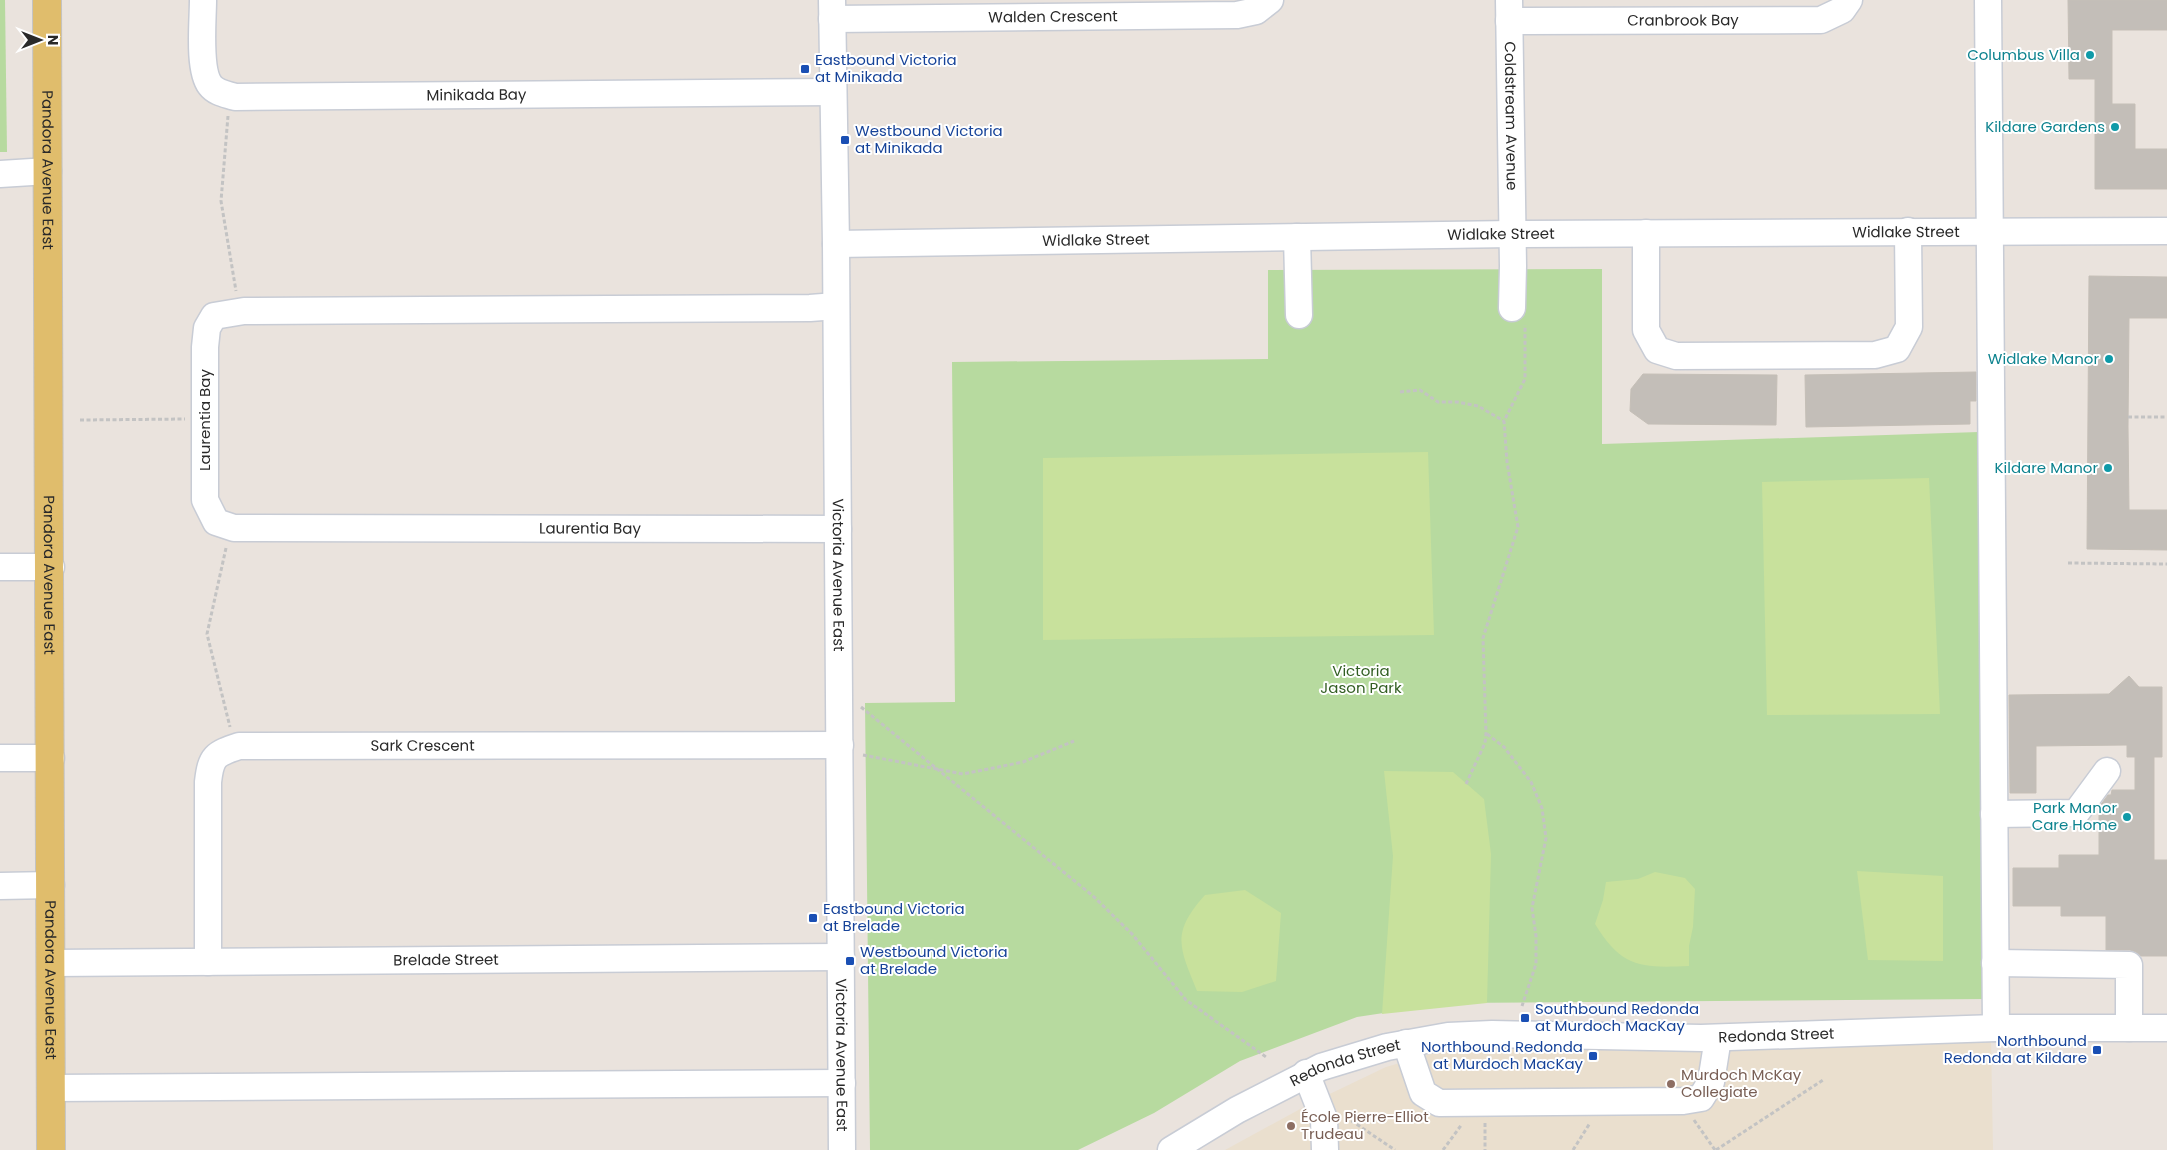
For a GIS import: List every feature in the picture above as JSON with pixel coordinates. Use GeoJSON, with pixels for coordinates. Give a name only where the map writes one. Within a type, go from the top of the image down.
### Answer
{"type":"FeatureCollection","features":[{"type":"Feature","properties":{"kind":"main road","name":"Pandora Avenue East"},"geometry":{"type":"LineString","coordinates":[[48,0],[51,1150]]}},
{"type":"Feature","properties":{"kind":"street","name":"Minikada Bay"},"geometry":{"type":"LineString","coordinates":[[203,0],[203,67],[210,85],[218,92],[234,97],[833,92]]}},
{"type":"Feature","properties":{"kind":"street","name":"Walden Crescent"},"geometry":{"type":"LineString","coordinates":[[832,10],[1237,15],[1256,11],[1270,0]]}},
{"type":"Feature","properties":{"kind":"street","name":"Cranbrook Bay"},"geometry":{"type":"LineString","coordinates":[[1509,10],[1821,20],[1842,10],[1849,0]]}},
{"type":"Feature","properties":{"kind":"street"},"geometry":{"type":"LineString","coordinates":[[1988,0],[1996,1028]]}},
{"type":"Feature","properties":{"kind":"street","name":"Victoria Avenue East"},"geometry":{"type":"LineString","coordinates":[[832,10],[838,529],[851,750],[841,957],[842,1150]]}},
{"type":"Feature","properties":{"kind":"street","name":"Coldstream Avenue"},"geometry":{"type":"LineString","coordinates":[[1509,10],[1512,234],[1518,312]]}},
{"type":"Feature","properties":{"kind":"street"},"geometry":{"type":"LineString","coordinates":[[0,174],[48,171]]}},
{"type":"Feature","properties":{"kind":"street","name":"Widlake Street"},"geometry":{"type":"LineString","coordinates":[[836,244],[1512,234],[2167,230]]}},
{"type":"Feature","properties":{"kind":"street"},"geometry":{"type":"LineString","coordinates":[[1646,233],[1646,330],[1657,350],[1676,356],[1875,355],[1897,349],[1909,327],[1908,231]]}},
{"type":"Feature","properties":{"kind":"street"},"geometry":{"type":"LineString","coordinates":[[1297,237],[1299,315]]}},
{"type":"Feature","properties":{"kind":"street","name":"Laurentia Bay"},"geometry":{"type":"LineString","coordinates":[[836,306],[800,308],[238,312],[214,316],[207,328],[204,347],[204,418],[205,500],[216,522],[234,528],[838,529]]}},
{"type":"Feature","properties":{"kind":"street"},"geometry":{"type":"LineString","coordinates":[[0,567],[50,567]]}},
{"type":"Feature","properties":{"kind":"street","name":"Sark Crescent"},"geometry":{"type":"LineString","coordinates":[[208,962],[208,782],[210,763],[219,752],[239,746],[851,750]]}},
{"type":"Feature","properties":{"kind":"street"},"geometry":{"type":"LineString","coordinates":[[0,758],[51,758]]}},
{"type":"Feature","properties":{"kind":"street"},"geometry":{"type":"LineString","coordinates":[[1994,814],[2076,813],[2107,771]]}},
{"type":"Feature","properties":{"kind":"street"},"geometry":{"type":"LineString","coordinates":[[0,886],[51,885]]}},
{"type":"Feature","properties":{"kind":"street","name":"Brelade Street"},"geometry":{"type":"LineString","coordinates":[[51,963],[841,957]]}},
{"type":"Feature","properties":{"kind":"street"},"geometry":{"type":"LineString","coordinates":[[1995,963],[2129,965],[2129,1028]]}},
{"type":"Feature","properties":{"kind":"street","name":"Redonda Street"},"geometry":{"type":"LineString","coordinates":[[1171,1150],[1237,1110],[1306,1073],[1348,1058],[1406,1043],[1448,1036],[1492,1034],[1718,1038],[1996,1028],[2167,1028]]}},
{"type":"Feature","properties":{"kind":"street"},"geometry":{"type":"LineString","coordinates":[[1406,1043],[1422,1093],[1439,1103],[1683,1101],[1701,1098],[1711,1082],[1718,1038]]}},
{"type":"Feature","properties":{"kind":"street"},"geometry":{"type":"LineString","coordinates":[[1306,1073],[1324,1119],[1325,1150]]}},
{"type":"Feature","properties":{"kind":"street"},"geometry":{"type":"LineString","coordinates":[[51,1088],[842,1083]]}},
{"type":"Feature","properties":{"kind":"path"},"geometry":{"type":"LineString","coordinates":[[234,97],[228,114],[221,201],[238,312]]}},
{"type":"Feature","properties":{"kind":"path"},"geometry":{"type":"LineString","coordinates":[[1466,784],[1485,743],[1483,638],[1518,527],[1507,462],[1504,421],[1525,379],[1518,312]]}},
{"type":"Feature","properties":{"kind":"path"},"geometry":{"type":"LineString","coordinates":[[1400,392],[1420,390],[1438,402],[1457,402],[1478,406],[1504,421]]}},
{"type":"Feature","properties":{"kind":"path"},"geometry":{"type":"LineString","coordinates":[[2128,416],[2167,417]]}},
{"type":"Feature","properties":{"kind":"path"},"geometry":{"type":"LineString","coordinates":[[80,420],[204,418]]}},
{"type":"Feature","properties":{"kind":"path"},"geometry":{"type":"LineString","coordinates":[[234,528],[227,544],[207,634],[232,733],[239,746]]}},
{"type":"Feature","properties":{"kind":"path"},"geometry":{"type":"LineString","coordinates":[[2068,563],[2167,564]]}},
{"type":"Feature","properties":{"kind":"path"},"geometry":{"type":"LineString","coordinates":[[862,707],[1099,903],[1132,934],[1186,1000],[1266,1057]]}},
{"type":"Feature","properties":{"kind":"path"},"geometry":{"type":"LineString","coordinates":[[1486,734],[1504,747],[1531,782],[1542,808],[1546,838],[1532,908],[1536,936],[1536,964],[1522,1006]]}},
{"type":"Feature","properties":{"kind":"path"},"geometry":{"type":"LineString","coordinates":[[851,750],[963,774],[1023,762],[1074,741]]}},
{"type":"Feature","properties":{"kind":"path"},"geometry":{"type":"LineString","coordinates":[[1694,1120],[1716,1150],[1823,1080]]}},
{"type":"Feature","properties":{"kind":"path"},"geometry":{"type":"LineString","coordinates":[[1341,1113],[1396,1150]]}},
{"type":"Feature","properties":{"kind":"path"},"geometry":{"type":"LineString","coordinates":[[1443,1150],[1463,1121]]}},
{"type":"Feature","properties":{"kind":"path"},"geometry":{"type":"LineString","coordinates":[[1573,1150],[1591,1121]]}},
{"type":"Feature","properties":{"kind":"shaded area","name":"Murdoch McKay Collegiate"},"geometry":{"type":"Polygon","coordinates":[[[1991,1039],[1993,1150],[1225,1150],[1313,1102],[1386,1067],[1452,1048],[1991,1039]]]}},
{"type":"Feature","properties":{"kind":"green space"},"geometry":{"type":"Polygon","coordinates":[[[0,0],[5,0],[7,152],[0,152],[0,0]]]}},
{"type":"Feature","properties":{"kind":"green space","name":"Victoria Jason Park"},"geometry":{"type":"Polygon","coordinates":[[[1602,269],[1602,444],[1979,432],[1986,999],[1450,1003],[1357,1017],[1240,1061],[1154,1113],[1078,1150],[870,1150],[865,703],[955,702],[952,362],[1268,359],[1268,270],[1602,269]]]}},
{"type":"Feature","properties":{"kind":"green space"},"geometry":{"type":"Polygon","coordinates":[[[1428,452],[1434,635],[1043,640],[1043,458],[1428,452]]]}},
{"type":"Feature","properties":{"kind":"green space"},"geometry":{"type":"Polygon","coordinates":[[[1929,478],[1940,714],[1767,715],[1762,482],[1929,478]]]}},
{"type":"Feature","properties":{"kind":"green space"},"geometry":{"type":"Polygon","coordinates":[[[1384,771],[1453,772],[1484,799],[1491,854],[1487,1003],[1382,1014],[1393,856],[1384,771]]]}},
{"type":"Feature","properties":{"kind":"green space"},"geometry":{"type":"Polygon","coordinates":[[[1857,871],[1943,876],[1943,961],[1868,960],[1857,871]]]}},
{"type":"Feature","properties":{"kind":"green space"},"geometry":{"type":"Polygon","coordinates":[[[1655,872],[1685,878],[1695,889],[1693,927],[1689,946],[1689,966],[1658,966],[1634,962],[1614,949],[1595,924],[1603,900],[1606,882],[1638,879],[1655,872]]]}},
{"type":"Feature","properties":{"kind":"green space"},"geometry":{"type":"Polygon","coordinates":[[[1245,890],[1281,913],[1276,981],[1242,992],[1197,991],[1183,951],[1183,930],[1187,920],[1205,895],[1245,890]]]}},
{"type":"Feature","properties":{"kind":"building"},"geometry":{"type":"Polygon","coordinates":[[[2068,0],[2167,0],[2167,30],[2112,30],[2112,104],[2135,104],[2135,149],[2167,149],[2167,189],[2095,189],[2095,79],[2069,79],[2068,0]]]}},
{"type":"Feature","properties":{"kind":"building"},"geometry":{"type":"Polygon","coordinates":[[[2089,276],[2167,277],[2167,318],[2129,318],[2128,426],[2129,510],[2167,510],[2167,550],[2087,549],[2089,276]]]}},
{"type":"Feature","properties":{"kind":"building"},"geometry":{"type":"Polygon","coordinates":[[[1976,372],[1976,401],[1970,401],[1970,424],[1806,427],[1805,375],[1976,372]]]}},
{"type":"Feature","properties":{"kind":"building"},"geometry":{"type":"Polygon","coordinates":[[[1643,374],[1777,375],[1776,425],[1648,424],[1630,411],[1631,389],[1643,374]]]}},
{"type":"Feature","properties":{"kind":"building","name":"Park Manor Care Home"},"geometry":{"type":"Polygon","coordinates":[[[2129,676],[2139,687],[2162,687],[2162,757],[2154,757],[2154,860],[2167,860],[2167,956],[2141,956],[2130,950],[2106,950],[2106,916],[2061,916],[2061,906],[2013,906],[2013,868],[2059,868],[2059,855],[2099,855],[2099,807],[2108,795],[2111,795],[2112,790],[2135,790],[2135,757],[2127,757],[2127,745],[2036,746],[2036,793],[2010,793],[2009,695],[2109,694],[2129,676]]]}},
{"type":"Feature","properties":{"kind":"place","name":"Columbus Villa"},"geometry":{"type":"Point","coordinates":[2090,55]}},
{"type":"Feature","properties":{"kind":"place","name":"Eastbound Victoria at Minikada"},"geometry":{"type":"Point","coordinates":[805,69]}},
{"type":"Feature","properties":{"kind":"place","name":"Kildare Gardens"},"geometry":{"type":"Point","coordinates":[2115,127]}},
{"type":"Feature","properties":{"kind":"place","name":"Westbound Victoria at Minikada"},"geometry":{"type":"Point","coordinates":[845,140]}},
{"type":"Feature","properties":{"kind":"place","name":"Widlake Manor"},"geometry":{"type":"Point","coordinates":[2109,359]}},
{"type":"Feature","properties":{"kind":"place","name":"Kildare Manor"},"geometry":{"type":"Point","coordinates":[2108,468]}},
{"type":"Feature","properties":{"kind":"place","name":"Park Manor Care Home"},"geometry":{"type":"Point","coordinates":[2127,817]}},
{"type":"Feature","properties":{"kind":"place","name":"Eastbound Victoria at Brelade"},"geometry":{"type":"Point","coordinates":[813,918]}},
{"type":"Feature","properties":{"kind":"place","name":"Westbound Victoria at Brelade"},"geometry":{"type":"Point","coordinates":[850,961]}},
{"type":"Feature","properties":{"kind":"place","name":"Southbound Redonda at Murdoch MacKay"},"geometry":{"type":"Point","coordinates":[1525,1018]}},
{"type":"Feature","properties":{"kind":"place","name":"Northbound Redonda at Kildare"},"geometry":{"type":"Point","coordinates":[2097,1050]}},
{"type":"Feature","properties":{"kind":"place","name":"Northbound Redonda at Murdoch MacKay"},"geometry":{"type":"Point","coordinates":[1593,1056]}},
{"type":"Feature","properties":{"kind":"place","name":"Murdoch McKay Collegiate"},"geometry":{"type":"Point","coordinates":[1671,1084]}},
{"type":"Feature","properties":{"kind":"place","name":"École Pierre-Elliot Trudeau"},"geometry":{"type":"Point","coordinates":[1291,1126]}}]}
